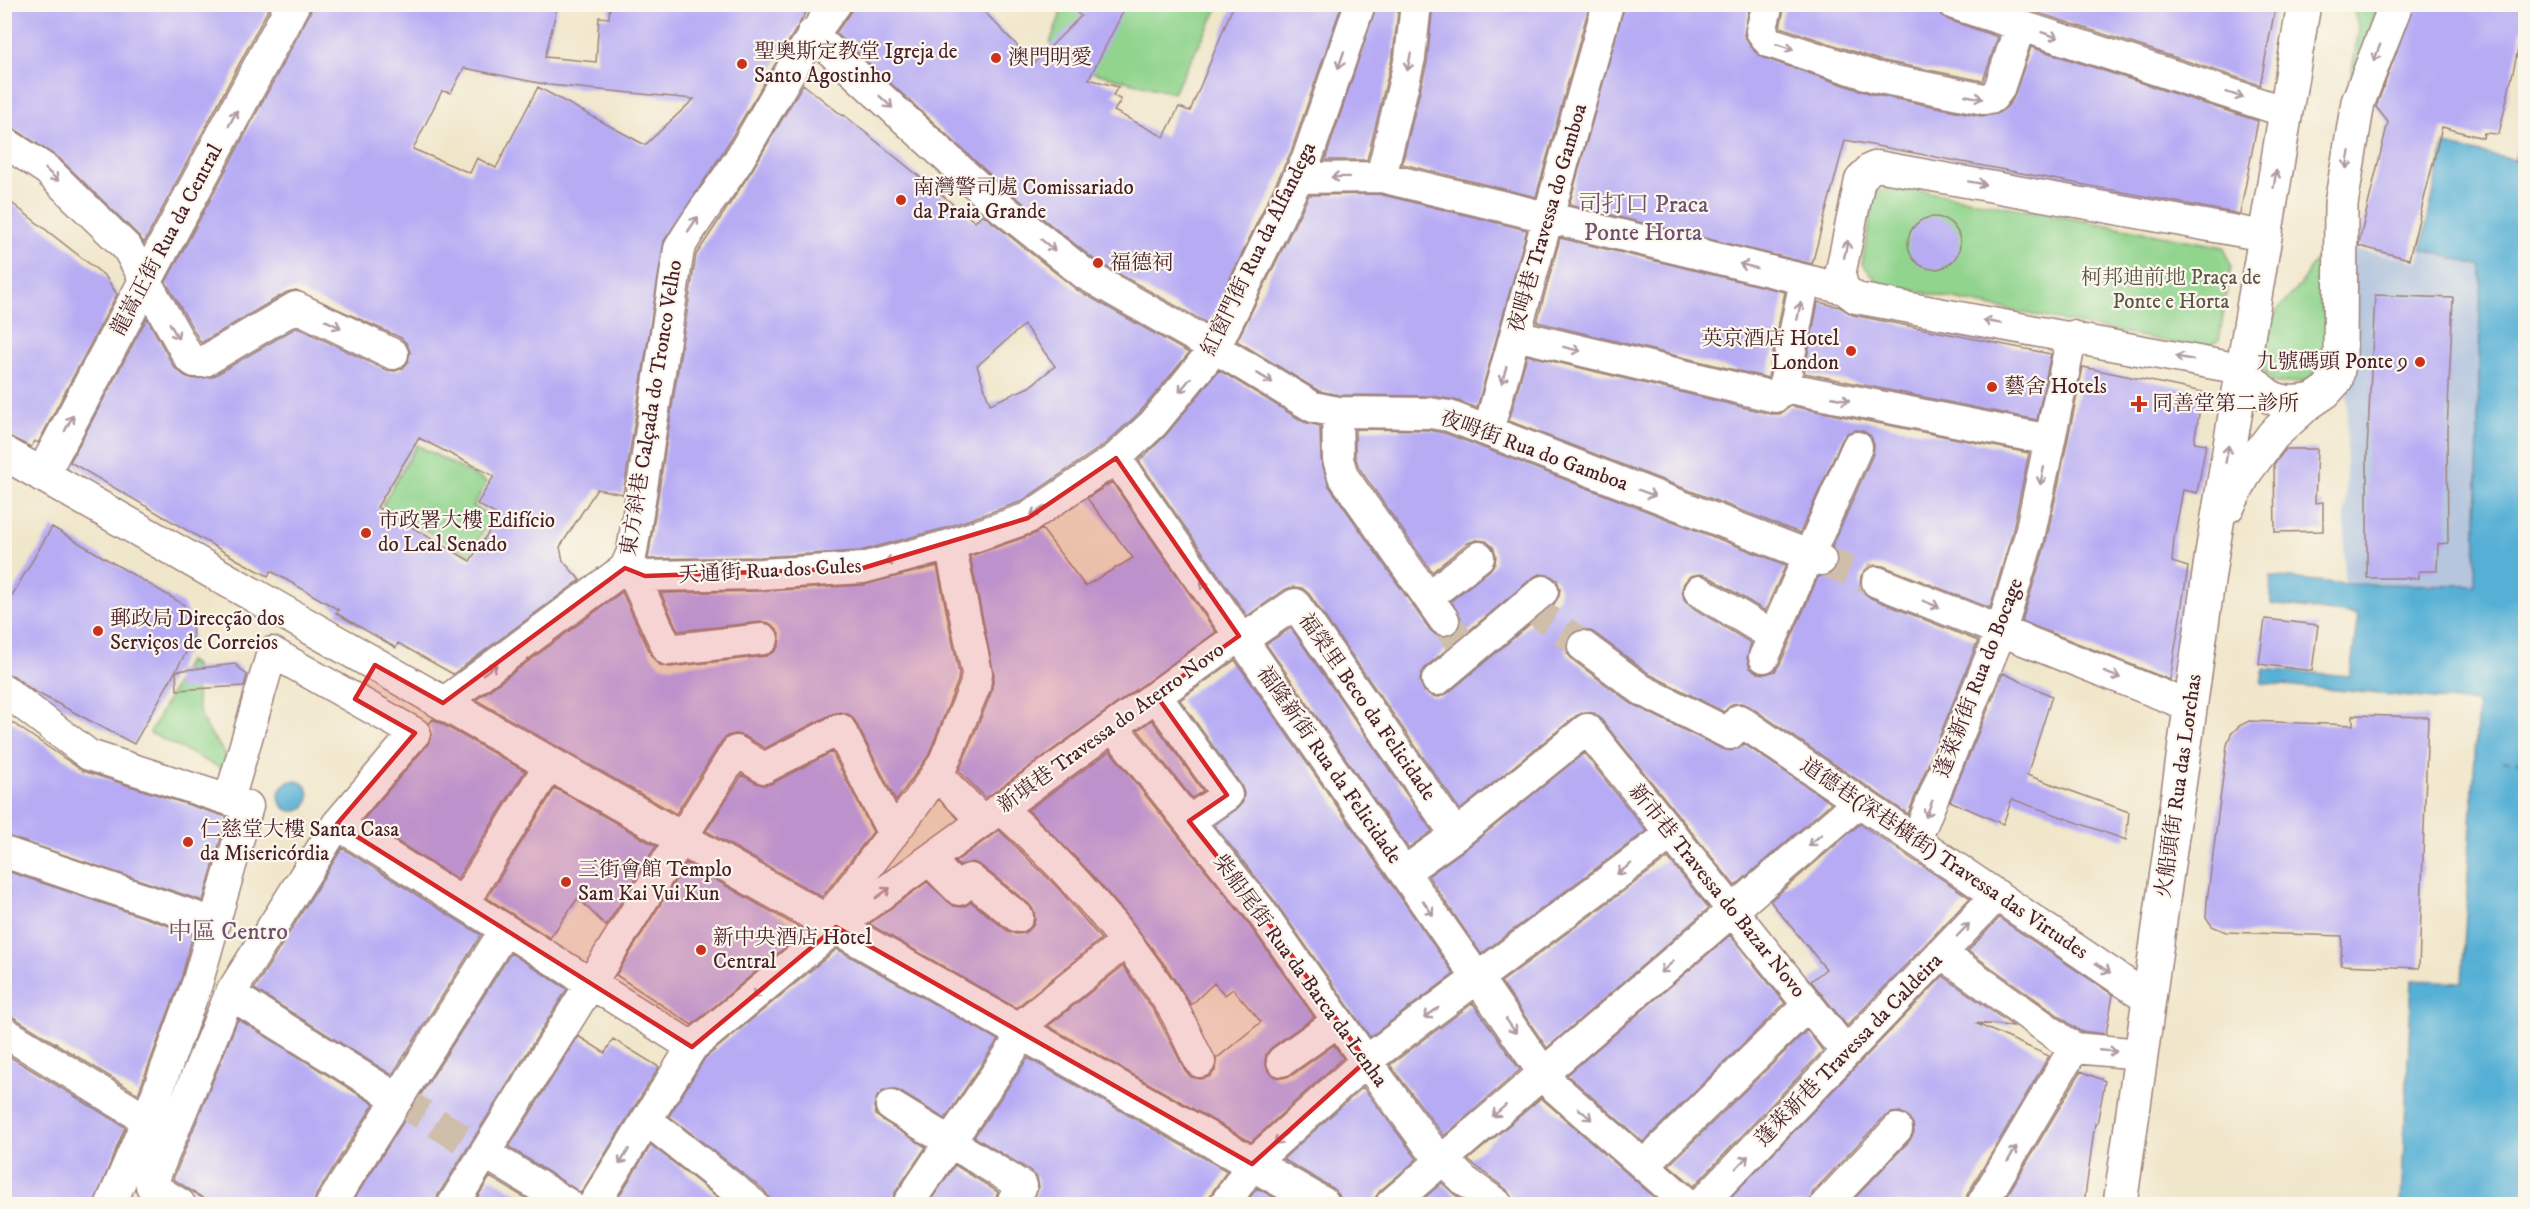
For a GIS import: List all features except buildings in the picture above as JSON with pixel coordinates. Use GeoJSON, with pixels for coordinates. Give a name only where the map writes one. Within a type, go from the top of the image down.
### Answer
{"type":"FeatureCollection","features":[{"type":"Feature","properties":{"kind":"main road","name":"龍嵩正街 Rua da Central"},"geometry":{"type":"LineString","coordinates":[[42,475],[293,4]]}},
{"type":"Feature","properties":{"kind":"main road"},"geometry":{"type":"LineString","coordinates":[[2304,4],[2241,369],[2265,396],[2280,402],[2296,404],[2312,400]]}},
{"type":"Feature","properties":{"kind":"main road"},"geometry":{"type":"LineString","coordinates":[[2212,553],[2225,511],[2246,471],[2273,435],[2312,400],[2325,392],[2336,380],[2340,359],[2341,204],[2358,102],[2396,4]]}},
{"type":"Feature","properties":{"kind":"main road","name":"火船頭街 Rua das Lorchas"},"geometry":{"type":"LineString","coordinates":[[2120,1204],[2212,553],[2241,369]]}},
{"type":"Feature","properties":{"kind":"main road"},"geometry":{"type":"LineString","coordinates":[[4,453],[1323,1204]]}},
{"type":"Feature","properties":{"kind":"street","name":"東方斜巷 Calçada do Tronco Velho"},"geometry":{"type":"LineString","coordinates":[[629,570],[679,249],[690,229],[736,163],[812,34],[836,4]]}},
{"type":"Feature","properties":{"kind":"street","name":"紅窗門街 Rua da Alfandega"},"geometry":{"type":"LineString","coordinates":[[950,545],[1028,518],[1116,458],[1153,424],[1215,348],[1307,159],[1360,4]]}},
{"type":"Feature","properties":{"kind":"street"},"geometry":{"type":"LineString","coordinates":[[1382,177],[1410,58],[1416,4]]}},
{"type":"Feature","properties":{"kind":"street","name":"夜呣巷 Travessa do Gamboa"},"geometry":{"type":"LineString","coordinates":[[1488,431],[1608,4]]}},
{"type":"Feature","properties":{"kind":"street"},"geometry":{"type":"LineString","coordinates":[[1768,4],[1761,31],[1769,42],[1875,77],[1984,99],[1993,97],[1999,89],[2020,26]]}},
{"type":"Feature","properties":{"kind":"street"},"geometry":{"type":"LineString","coordinates":[[1954,4],[2286,112]]}},
{"type":"Feature","properties":{"kind":"street","name":"夜呣街 Rua do Gamboa"},"geometry":{"type":"LineString","coordinates":[[812,34],[997,204],[1086,275],[1313,407],[1337,412],[1439,414],[1815,558]]}},
{"type":"Feature","properties":{"kind":"street"},"geometry":{"type":"LineString","coordinates":[[4,142],[46,170],[127,248],[189,358],[195,362],[203,362],[296,307],[393,354]]}},
{"type":"Feature","properties":{"kind":"street"},"geometry":{"type":"LineString","coordinates":[[1844,290],[1840,275],[1860,180],[1870,169],[1877,166],[2265,236]]}},
{"type":"Feature","properties":{"kind":"street"},"geometry":{"type":"LineString","coordinates":[[1298,178],[1382,177],[1805,280],[1844,290],[1856,298],[2072,336],[2241,369]]}},
{"type":"Feature","properties":{"kind":"street"},"geometry":{"type":"LineString","coordinates":[[1515,335],[1772,397],[1781,393],[1784,387],[1805,280]]}},
{"type":"Feature","properties":{"kind":"street","name":"蓬萊新街 Rua do Bocage"},"geometry":{"type":"LineString","coordinates":[[1916,840],[2001,631],[2029,538],[2072,336]]}},
{"type":"Feature","properties":{"kind":"street"},"geometry":{"type":"LineString","coordinates":[[1784,387],[2050,440]]}},
{"type":"Feature","properties":{"kind":"street"},"geometry":{"type":"LineString","coordinates":[[1337,412],[1338,459],[1343,476],[1436,608],[1479,557]]}},
{"type":"Feature","properties":{"kind":"street"},"geometry":{"type":"LineString","coordinates":[[1699,591],[1768,646],[1815,558],[1857,447]]}},
{"type":"Feature","properties":{"kind":"street","name":"福隆新街 Rua da Felicidade"},"geometry":{"type":"LineString","coordinates":[[1116,458],[1543,1073],[1551,1083],[1688,1204]]}},
{"type":"Feature","properties":{"kind":"street"},"geometry":{"type":"LineString","coordinates":[[594,1204],[692,1047],[831,924],[943,764],[975,686],[977,673],[950,545]]}},
{"type":"Feature","properties":{"kind":"street","name":"天通街 Rua dos Cules"},"geometry":{"type":"LineString","coordinates":[[629,570],[645,576],[863,568],[950,545]]}},
{"type":"Feature","properties":{"kind":"street"},"geometry":{"type":"LineString","coordinates":[[443,703],[629,570],[668,650],[763,639]]}},
{"type":"Feature","properties":{"kind":"street"},"geometry":{"type":"LineString","coordinates":[[1877,582],[2190,706]]}},
{"type":"Feature","properties":{"kind":"street"},"geometry":{"type":"LineString","coordinates":[[1437,680],[1543,591]]}},
{"type":"Feature","properties":{"kind":"street","name":"福榮里 Beco da Felicidade"},"geometry":{"type":"LineString","coordinates":[[1241,638],[1295,604],[1456,835]]}},
{"type":"Feature","properties":{"kind":"street","name":"新填巷 Travessa do Aterro Novo"},"geometry":{"type":"LineString","coordinates":[[831,924],[929,860],[1156,696],[1241,638]]}},
{"type":"Feature","properties":{"kind":"street","name":"道德巷(深巷橫街) Travessa das Virtudes"},"geometry":{"type":"LineString","coordinates":[[1583,646],[1642,690],[1730,734],[1739,720],[2149,999]]}},
{"type":"Feature","properties":{"kind":"street"},"geometry":{"type":"LineString","coordinates":[[180,1204],[151,1186],[230,994],[337,824],[415,733],[272,652],[229,800]]}},
{"type":"Feature","properties":{"kind":"street"},"geometry":{"type":"LineString","coordinates":[[355,699],[375,664]]}},
{"type":"Feature","properties":{"kind":"street"},"geometry":{"type":"LineString","coordinates":[[4,690],[89,755],[248,806],[197,984],[147,1120],[111,1204]]}},
{"type":"Feature","properties":{"kind":"street"},"geometry":{"type":"LineString","coordinates":[[1156,696],[1227,795],[1189,821]]}},
{"type":"Feature","properties":{"kind":"street","name":"柴船尾街 Rua da Barca da Lenha"},"geometry":{"type":"LineString","coordinates":[[1113,727],[1259,909],[1366,1061],[1430,1146],[1465,1181],[1497,1204]]}},
{"type":"Feature","properties":{"kind":"street"},"geometry":{"type":"LineString","coordinates":[[453,1204],[736,752],[764,768],[840,729],[893,834]]}},
{"type":"Feature","properties":{"kind":"street","name":"新市巷 Travessa do Bazar Novo"},"geometry":{"type":"LineString","coordinates":[[1456,835],[1587,729],[1846,1052]]}},
{"type":"Feature","properties":{"kind":"street"},"geometry":{"type":"LineString","coordinates":[[463,903],[550,764]]}},
{"type":"Feature","properties":{"kind":"street"},"geometry":{"type":"LineString","coordinates":[[936,774],[1077,884],[1125,942],[1172,1007],[1200,1062]]}},
{"type":"Feature","properties":{"kind":"street"},"geometry":{"type":"LineString","coordinates":[[1391,1204],[1859,802]]}},
{"type":"Feature","properties":{"kind":"street"},"geometry":{"type":"LineString","coordinates":[[337,824],[692,1047]]}},
{"type":"Feature","properties":{"kind":"street"},"geometry":{"type":"LineString","coordinates":[[1225,1204],[1252,1164],[1366,1061],[1671,834]]}},
{"type":"Feature","properties":{"kind":"street"},"geometry":{"type":"LineString","coordinates":[[1404,872],[1456,835]]}},
{"type":"Feature","properties":{"kind":"street"},"geometry":{"type":"LineString","coordinates":[[4,852],[214,922]]}},
{"type":"Feature","properties":{"kind":"street"},"geometry":{"type":"LineString","coordinates":[[929,860],[959,890],[970,879],[1018,917]]}},
{"type":"Feature","properties":{"kind":"street","name":"蓬萊新巷 Travessa da Caldeira"},"geometry":{"type":"LineString","coordinates":[[1701,1204],[1997,895]]}},
{"type":"Feature","properties":{"kind":"street"},"geometry":{"type":"LineString","coordinates":[[331,1204],[505,930]]}},
{"type":"Feature","properties":{"kind":"street"},"geometry":{"type":"LineString","coordinates":[[908,1204],[1019,1032],[1125,942]]}},
{"type":"Feature","properties":{"kind":"street"},"geometry":{"type":"LineString","coordinates":[[1941,953],[2073,1048],[2142,1054]]}},
{"type":"Feature","properties":{"kind":"street"},"geometry":{"type":"LineString","coordinates":[[230,994],[398,1099]]}},
{"type":"Feature","properties":{"kind":"street"},"geometry":{"type":"LineString","coordinates":[[1644,1165],[1808,1005]]}},
{"type":"Feature","properties":{"kind":"street"},"geometry":{"type":"LineString","coordinates":[[1281,1061],[1338,1021]]}},
{"type":"Feature","properties":{"kind":"street"},"geometry":{"type":"LineString","coordinates":[[4,1032],[172,1136]]}},
{"type":"Feature","properties":{"kind":"street"},"geometry":{"type":"LineString","coordinates":[[1982,1204],[2073,1048]]}},
{"type":"Feature","properties":{"kind":"street"},"geometry":{"type":"LineString","coordinates":[[891,1106],[950,1142],[1017,1195]]}},
{"type":"Feature","properties":{"kind":"street"},"geometry":{"type":"LineString","coordinates":[[647,1120],[753,1204]]}},
{"type":"Feature","properties":{"kind":"street"},"geometry":{"type":"LineString","coordinates":[[1826,1204],[1897,1129]]}},
{"type":"Feature","properties":{"kind":"street"},"geometry":{"type":"LineString","coordinates":[[485,1153],[568,1204]]}},
{"type":"Feature","properties":{"kind":"highlighted area"},"geometry":{"type":"Polygon","coordinates":[[[1116,458],[1239,636],[1156,695],[1227,795],[1189,821],[1259,909],[1366,1061],[1252,1164],[836,927],[692,1047],[337,824],[415,733],[355,699],[375,665],[443,703],[625,568],[645,576],[863,568],[1028,518],[1116,458]]]}},
{"type":"Feature","properties":{"kind":"shaded area"},"geometry":{"type":"Polygon","coordinates":[[[2350,248],[2419,262],[2421,249],[2481,266],[2475,585],[2344,584],[2350,248]]]}},
{"type":"Feature","properties":{"kind":"green space"},"geometry":{"type":"Polygon","coordinates":[[[1050,5],[1220,5],[1173,93],[1091,72],[1050,43],[1061,13],[1050,5]]]}},
{"type":"Feature","properties":{"kind":"green space"},"geometry":{"type":"Polygon","coordinates":[[[2352,5],[2377,5],[2349,131],[2326,359],[2320,369],[2307,380],[2275,383],[2267,376],[2259,361],[2266,324],[2299,286],[2323,248],[2359,30],[2352,5]]]}},
{"type":"Feature","properties":{"kind":"green space","name":"柯邦迪前地 Praça de Ponte e Horta"},"geometry":{"type":"Polygon","coordinates":[[[1896,186],[2224,247],[2231,266],[2219,340],[2203,349],[1880,284],[1862,264],[1875,193],[1896,186]]]}},
{"type":"Feature","properties":{"kind":"green space"},"geometry":{"type":"Polygon","coordinates":[[[417,445],[487,482],[473,506],[492,516],[469,555],[382,505],[417,445]]]}},
{"type":"Feature","properties":{"kind":"green space"},"geometry":{"type":"Polygon","coordinates":[[[188,661],[195,665],[196,694],[205,725],[228,757],[224,770],[150,733],[188,661]]]}},
{"type":"Feature","properties":{"kind":"water"},"geometry":{"type":"Polygon","coordinates":[[[2525,116],[2525,1204],[2401,1204],[2412,980],[2462,982],[2478,703],[2261,683],[2264,669],[2350,676],[2358,615],[2271,604],[2271,576],[2344,584],[2475,585],[2481,266],[2421,249],[2444,145],[2515,160],[2525,116]]]}},
{"type":"Feature","properties":{"kind":"water"},"geometry":{"type":"Polygon","coordinates":[[[294,781],[305,785],[309,796],[305,807],[294,811],[283,807],[279,796],[283,785],[294,781]]]}},
{"type":"Feature","properties":{"kind":"ferry route"},"geometry":{"type":"LineString","coordinates":[[2502,761],[2526,762]]}},
{"type":"Feature","properties":{"kind":"tunnel"},"geometry":{"type":"LineString","coordinates":[[1821,560],[1877,582]]}},
{"type":"Feature","properties":{"kind":"tunnel"},"geometry":{"type":"LineString","coordinates":[[1527,604],[1583,646]]}},
{"type":"Feature","properties":{"kind":"tunnel"},"geometry":{"type":"LineString","coordinates":[[1444,620],[1468,654]]}},
{"type":"Feature","properties":{"kind":"tunnel"},"geometry":{"type":"LineString","coordinates":[[398,1099],[485,1153]]}},
{"type":"Feature","properties":{"kind":"place","name":"澳門明愛"},"geometry":{"type":"Point","coordinates":[996,58]}},
{"type":"Feature","properties":{"kind":"place","name":"聖奧斯定教堂 Igreja de Santo Agostinho"},"geometry":{"type":"Point","coordinates":[742,64]}},
{"type":"Feature","properties":{"kind":"place","name":"南灣警司處 Comissariado da Praia Grande"},"geometry":{"type":"Point","coordinates":[901,200]}},
{"type":"Feature","properties":{"kind":"place","name":"福德祠"},"geometry":{"type":"Point","coordinates":[1098,263]}},
{"type":"Feature","properties":{"kind":"place","name":"英京酒店 Hotel London"},"geometry":{"type":"Point","coordinates":[1851,351]}},
{"type":"Feature","properties":{"kind":"place","name":"九號碼頭 Ponte 9"},"geometry":{"type":"Point","coordinates":[2420,362]}},
{"type":"Feature","properties":{"kind":"place","name":"藝舍 Hotels"},"geometry":{"type":"Point","coordinates":[1992,387]}},
{"type":"Feature","properties":{"kind":"place","name":"同善堂第二診所"},"geometry":{"type":"Point","coordinates":[2139,404]}},
{"type":"Feature","properties":{"kind":"place","name":"市政署大樓 Edifício do Leal Senado"},"geometry":{"type":"Point","coordinates":[366,533]}},
{"type":"Feature","properties":{"kind":"place","name":"郵政局 Direcção dos Serviços de Correios"},"geometry":{"type":"Point","coordinates":[98,631]}},
{"type":"Feature","properties":{"kind":"place","name":"仁慈堂大樓 Santa Casa da Misericórdia"},"geometry":{"type":"Point","coordinates":[188,842]}},
{"type":"Feature","properties":{"kind":"place","name":"三街會館 Templo Sam Kai Vui Kun"},"geometry":{"type":"Point","coordinates":[566,882]}},
{"type":"Feature","properties":{"kind":"place","name":"新中央酒店 Hotel Central"},"geometry":{"type":"Point","coordinates":[701,950]}},
{"type":"Feature","properties":{"kind":"district","name":"司打口 Praca Ponte Horta"},"geometry":{"type":"Point","coordinates":[1643,219]}},
{"type":"Feature","properties":{"kind":"district","name":"中區 Centro"},"geometry":{"type":"Point","coordinates":[228,932]}}]}
